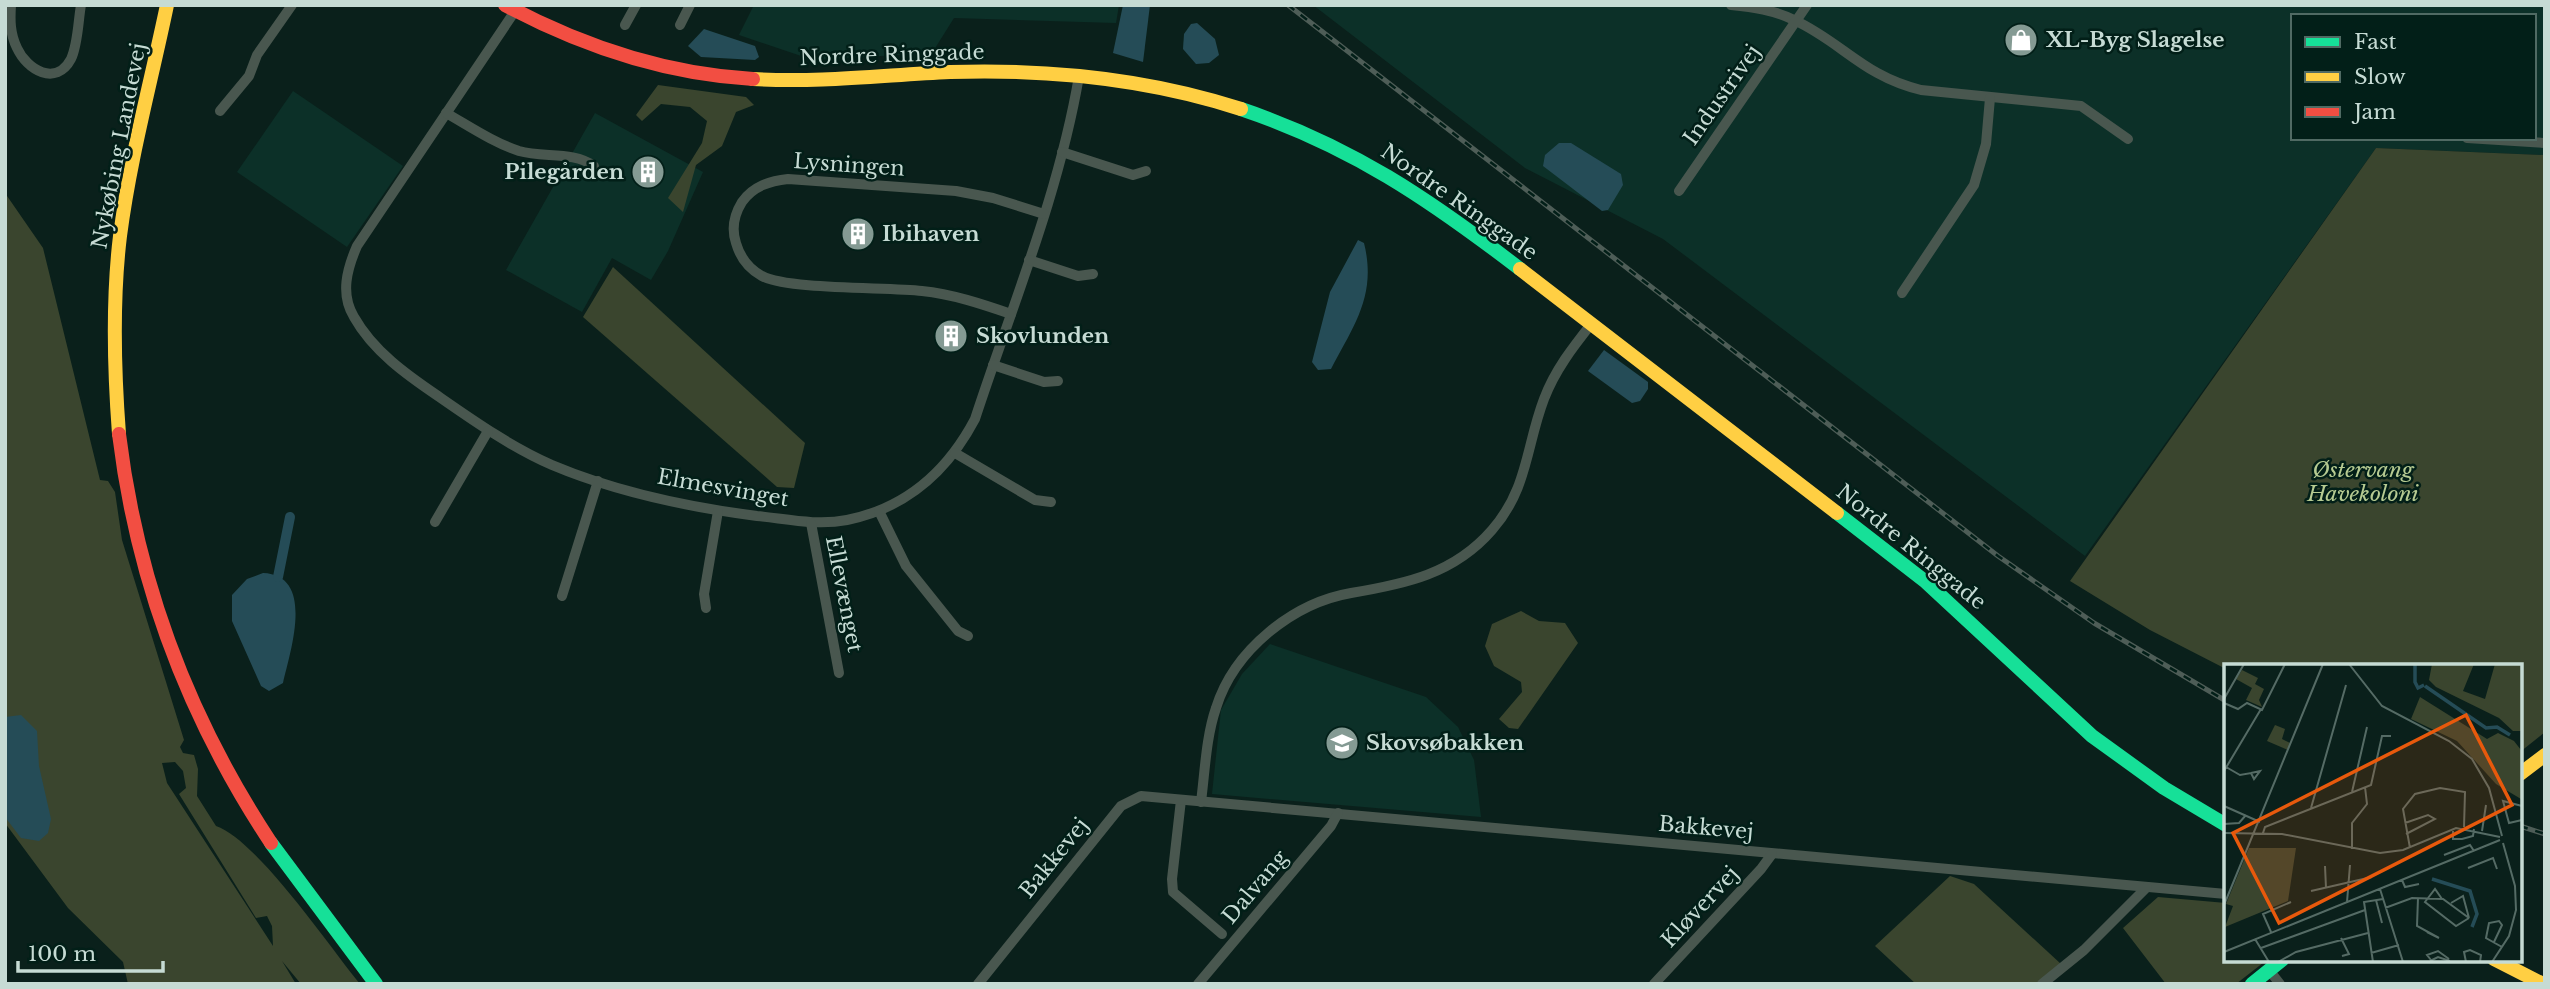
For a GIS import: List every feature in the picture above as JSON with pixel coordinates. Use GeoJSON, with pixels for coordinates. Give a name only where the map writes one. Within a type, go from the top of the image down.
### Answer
{"type":"FeatureCollection","features":[{"type":"Feature","properties":{"kind":"street"},"geometry":{"type":"LineString","coordinates":[[11,5],[11,29],[17,48],[33,69],[49,74],[64,68],[70,60],[81,5]]}},
{"type":"Feature","properties":{"kind":"street","name":"Nykøbing Landevej"},"geometry":{"type":"LineString","coordinates":[[167,5],[124,211],[115,304],[114,359],[119,436],[130,506],[144,569],[162,628],[181,679],[215,750],[298,882],[376,984]]}},
{"type":"Feature","properties":{"kind":"street"},"geometry":{"type":"LineString","coordinates":[[220,111],[249,76],[257,55],[292,5]]}},
{"type":"Feature","properties":{"kind":"street"},"geometry":{"type":"LineString","coordinates":[[625,25],[636,5]]}},
{"type":"Feature","properties":{"kind":"street"},"geometry":{"type":"LineString","coordinates":[[680,25],[690,5]]}},
{"type":"Feature","properties":{"kind":"street"},"geometry":{"type":"LineString","coordinates":[[1731,5],[1775,12],[1797,21],[1874,74],[1896,84],[1921,90],[2081,106],[2128,139]]}},
{"type":"Feature","properties":{"kind":"street","name":"Industrivej"},"geometry":{"type":"LineString","coordinates":[[1679,191],[1807,5]]}},
{"type":"Feature","properties":{"kind":"street","name":"Nordre Ringgade"},"geometry":{"type":"LineString","coordinates":[[510,8],[589,46],[712,75],[805,80],[944,72],[1079,76],[1212,100],[1251,111],[1322,140],[1405,186],[1592,323],[1926,582],[2092,736],[2155,782],[2224,824]]}},
{"type":"Feature","properties":{"kind":"street","name":"Elmesvinget"},"geometry":{"type":"LineString","coordinates":[[510,8],[446,113],[356,246],[348,266],[345,289],[352,315],[368,338],[401,368],[488,431],[551,465],[598,481],[718,511],[811,523],[844,521],[879,511],[922,488],[955,453],[975,419],[1029,260],[1062,152],[1079,76]]}},
{"type":"Feature","properties":{"kind":"street"},"geometry":{"type":"LineString","coordinates":[[1902,293],[1974,185],[1986,144],[1990,98]]}},
{"type":"Feature","properties":{"kind":"street"},"geometry":{"type":"LineString","coordinates":[[446,113],[516,150],[536,155],[579,158],[594,166]]}},
{"type":"Feature","properties":{"kind":"street"},"geometry":{"type":"LineString","coordinates":[[2493,140],[2545,144]]}},
{"type":"Feature","properties":{"kind":"street"},"geometry":{"type":"LineString","coordinates":[[1062,152],[1133,176],[1146,171]]}},
{"type":"Feature","properties":{"kind":"street","name":"Lysningen"},"geometry":{"type":"LineString","coordinates":[[1011,314],[973,301],[925,291],[774,281],[750,267],[739,253],[733,228],[737,212],[755,189],[769,181],[788,179],[956,191],[993,198],[1044,214]]}},
{"type":"Feature","properties":{"kind":"street"},"geometry":{"type":"LineString","coordinates":[[1029,260],[1078,276],[1093,274]]}},
{"type":"Feature","properties":{"kind":"street"},"geometry":{"type":"LineString","coordinates":[[1201,802],[1216,707],[1234,672],[1254,646],[1278,624],[1310,605],[1349,593],[1408,583],[1432,574],[1474,549],[1493,529],[1522,483],[1543,401],[1554,375],[1592,323]]}},
{"type":"Feature","properties":{"kind":"street"},"geometry":{"type":"LineString","coordinates":[[993,365],[1044,382],[1058,381]]}},
{"type":"Feature","properties":{"kind":"street"},"geometry":{"type":"LineString","coordinates":[[435,522],[488,431]]}},
{"type":"Feature","properties":{"kind":"street"},"geometry":{"type":"LineString","coordinates":[[955,453],[1035,500],[1051,502]]}},
{"type":"Feature","properties":{"kind":"street"},"geometry":{"type":"LineString","coordinates":[[562,596],[598,481]]}},
{"type":"Feature","properties":{"kind":"street"},"geometry":{"type":"LineString","coordinates":[[706,608],[704,594],[718,511]]}},
{"type":"Feature","properties":{"kind":"street"},"geometry":{"type":"LineString","coordinates":[[879,511],[906,566],[957,631],[968,636]]}},
{"type":"Feature","properties":{"kind":"street","name":"Ellevænget"},"geometry":{"type":"LineString","coordinates":[[811,523],[839,673]]}},
{"type":"Feature","properties":{"kind":"street"},"geometry":{"type":"LineString","coordinates":[[2522,772],[2545,755]]}},
{"type":"Feature","properties":{"kind":"street","name":"Bakkevej"},"geometry":{"type":"LineString","coordinates":[[978,984],[1121,806],[1141,796],[2224,894]]}},
{"type":"Feature","properties":{"kind":"street"},"geometry":{"type":"LineString","coordinates":[[1181,800],[1172,879],[1173,892],[1222,934]]}},
{"type":"Feature","properties":{"kind":"street","name":"Dalvang"},"geometry":{"type":"LineString","coordinates":[[1198,984],[1331,826],[1338,813]]}},
{"type":"Feature","properties":{"kind":"street","name":"Kløvervej"},"geometry":{"type":"LineString","coordinates":[[1654,984],[1772,854]]}},
{"type":"Feature","properties":{"kind":"street"},"geometry":{"type":"LineString","coordinates":[[2042,984],[2084,950],[2147,887]]}},
{"type":"Feature","properties":{"kind":"street"},"geometry":{"type":"LineString","coordinates":[[2252,984],[2280,961]]}},
{"type":"Feature","properties":{"kind":"street"},"geometry":{"type":"LineString","coordinates":[[2498,961],[2543,984]]}},
{"type":"Feature","properties":{"kind":"street"},"geometry":{"type":"LineString","coordinates":[[2269,970],[2280,984]]}},
{"type":"Feature","properties":{"kind":"shaded area"},"geometry":{"type":"Polygon","coordinates":[[[754,5],[1119,5],[1116,23],[954,18],[932,53],[813,60],[739,35],[754,5]]]}},
{"type":"Feature","properties":{"kind":"shaded area"},"geometry":{"type":"Polygon","coordinates":[[[1313,5],[2545,5],[2545,155],[2376,148],[2085,556],[1663,239],[1525,168],[1313,5]]]}},
{"type":"Feature","properties":{"kind":"shaded area"},"geometry":{"type":"Polygon","coordinates":[[[293,91],[403,166],[347,247],[237,172],[293,91]]]}},
{"type":"Feature","properties":{"kind":"shaded area"},"geometry":{"type":"Polygon","coordinates":[[[595,113],[703,172],[668,251],[651,280],[612,258],[582,312],[506,270],[595,113]]]}},
{"type":"Feature","properties":{"kind":"shaded area","name":"Skovsøbakken"},"geometry":{"type":"Polygon","coordinates":[[[1270,644],[1426,697],[1458,727],[1474,760],[1481,817],[1212,794],[1221,710],[1242,674],[1270,644]]]}},
{"type":"Feature","properties":{"kind":"green space"},"geometry":{"type":"Polygon","coordinates":[[[658,85],[746,97],[754,105],[736,112],[722,146],[696,165],[683,212],[668,198],[702,143],[707,121],[690,107],[661,104],[642,121],[636,115],[658,85]]]}},
{"type":"Feature","properties":{"kind":"green space","name":"Østervang Havekoloni"},"geometry":{"type":"Polygon","coordinates":[[[2376,148],[2545,155],[2545,732],[2522,750],[2522,664],[2224,664],[2224,668],[2150,630],[2070,581],[2376,148]]]}},
{"type":"Feature","properties":{"kind":"green space"},"geometry":{"type":"Polygon","coordinates":[[[5,193],[43,248],[100,480],[108,481],[115,492],[122,540],[184,740],[180,747],[183,753],[194,755],[198,769],[197,796],[216,826],[233,835],[251,851],[292,896],[360,984],[301,984],[282,961],[296,984],[128,984],[123,962],[68,908],[5,823],[5,193]],[[175,762],[162,763],[167,783],[273,946],[272,926],[267,916],[256,918],[179,794],[186,788],[183,771],[175,762]]]}},
{"type":"Feature","properties":{"kind":"green space"},"geometry":{"type":"Polygon","coordinates":[[[613,267],[805,443],[794,488],[777,487],[583,317],[613,267]]]}},
{"type":"Feature","properties":{"kind":"green space"},"geometry":{"type":"Polygon","coordinates":[[[1521,611],[1539,621],[1565,623],[1578,643],[1518,729],[1509,728],[1499,719],[1522,692],[1521,682],[1494,666],[1485,646],[1492,624],[1521,611]]]}},
{"type":"Feature","properties":{"kind":"green space"},"geometry":{"type":"Polygon","coordinates":[[[1950,876],[1974,884],[2061,964],[2037,984],[1916,984],[1875,946],[1950,876]]]}},
{"type":"Feature","properties":{"kind":"green space"},"geometry":{"type":"Polygon","coordinates":[[[2158,897],[2224,903],[2224,961],[2265,961],[2236,984],[2166,984],[2123,928],[2158,897]]]}},
{"type":"Feature","properties":{"kind":"water"},"geometry":{"type":"Polygon","coordinates":[[[1123,5],[1150,5],[1143,62],[1113,53],[1123,5]]]}},
{"type":"Feature","properties":{"kind":"water"},"geometry":{"type":"Polygon","coordinates":[[[1197,23],[1215,39],[1219,55],[1209,63],[1196,64],[1183,49],[1184,34],[1191,24],[1197,23]]]}},
{"type":"Feature","properties":{"kind":"water"},"geometry":{"type":"Polygon","coordinates":[[[704,29],[755,46],[759,57],[755,60],[701,57],[688,46],[704,29]]]}},
{"type":"Feature","properties":{"kind":"water"},"geometry":{"type":"Polygon","coordinates":[[[1559,143],[1571,143],[1621,174],[1623,185],[1608,210],[1602,211],[1543,166],[1545,155],[1559,143]]]}},
{"type":"Feature","properties":{"kind":"water"},"geometry":{"type":"Polygon","coordinates":[[[1358,240],[1364,243],[1368,278],[1361,309],[1331,369],[1318,370],[1312,362],[1330,292],[1358,240]]]}},
{"type":"Feature","properties":{"kind":"water"},"geometry":{"type":"Polygon","coordinates":[[[1604,350],[1648,382],[1648,389],[1640,401],[1632,403],[1588,371],[1604,350]]]}},
{"type":"Feature","properties":{"kind":"water"},"geometry":{"type":"Polygon","coordinates":[[[263,573],[279,577],[289,587],[296,617],[283,683],[269,691],[261,686],[232,621],[232,595],[247,579],[263,573]]]}},
{"type":"Feature","properties":{"kind":"water"},"geometry":{"type":"Polygon","coordinates":[[[21,715],[37,731],[39,766],[51,819],[48,833],[39,841],[21,838],[5,817],[5,717],[21,715]]]}},
{"type":"Feature","properties":{"kind":"waterway"},"geometry":{"type":"LineString","coordinates":[[278,577],[290,517]]}},
{"type":"Feature","properties":{"kind":"railway"},"geometry":{"type":"LineString","coordinates":[[1288,5],[1998,556],[2094,623],[2224,700]]}},
{"type":"Feature","properties":{"kind":"railway"},"geometry":{"type":"LineString","coordinates":[[2522,827],[2545,834]]}},
{"type":"Feature","properties":{"kind":"traffic: fast"},"geometry":{"type":"LineString","coordinates":[[1241,109],[1354,157],[1421,197],[1520,269]]}},
{"type":"Feature","properties":{"kind":"traffic: fast"},"geometry":{"type":"LineString","coordinates":[[1837,513],[1926,582],[2092,736],[2164,788],[2224,824]]}},
{"type":"Feature","properties":{"kind":"traffic: fast"},"geometry":{"type":"LineString","coordinates":[[271,843],[376,984]]}},
{"type":"Feature","properties":{"kind":"traffic: fast"},"geometry":{"type":"LineString","coordinates":[[2252,984],[2281,961]]}},
{"type":"Feature","properties":{"kind":"traffic: slow"},"geometry":{"type":"LineString","coordinates":[[119,434],[115,335],[120,236],[135,149],[167,5]]}},
{"type":"Feature","properties":{"kind":"traffic: slow"},"geometry":{"type":"LineString","coordinates":[[753,79],[827,79],[986,71],[1060,74],[1134,83],[1241,109]]}},
{"type":"Feature","properties":{"kind":"traffic: slow"},"geometry":{"type":"LineString","coordinates":[[1520,269],[1837,513]]}},
{"type":"Feature","properties":{"kind":"traffic: slow"},"geometry":{"type":"LineString","coordinates":[[2522,772],[2545,755]]}},
{"type":"Feature","properties":{"kind":"traffic: slow"},"geometry":{"type":"LineString","coordinates":[[2498,961],[2543,984]]}},
{"type":"Feature","properties":{"kind":"traffic: jam"},"geometry":{"type":"LineString","coordinates":[[505,5],[564,33],[625,56],[688,71],[753,79]]}},
{"type":"Feature","properties":{"kind":"traffic: jam"},"geometry":{"type":"LineString","coordinates":[[119,434],[139,543],[171,648],[215,748],[271,843]]}},
{"type":"Feature","properties":{"kind":"place","name":"XL-Byg Slagelse"},"geometry":{"type":"Point","coordinates":[2021,40]}},
{"type":"Feature","properties":{"kind":"place","name":"Pilegården"},"geometry":{"type":"Point","coordinates":[648,172]}},
{"type":"Feature","properties":{"kind":"place","name":"Ibihaven"},"geometry":{"type":"Point","coordinates":[858,234]}},
{"type":"Feature","properties":{"kind":"place","name":"Skovlunden"},"geometry":{"type":"Point","coordinates":[951,336]}},
{"type":"Feature","properties":{"kind":"place","name":"Skovsøbakken"},"geometry":{"type":"Point","coordinates":[1342,743]}}]}
